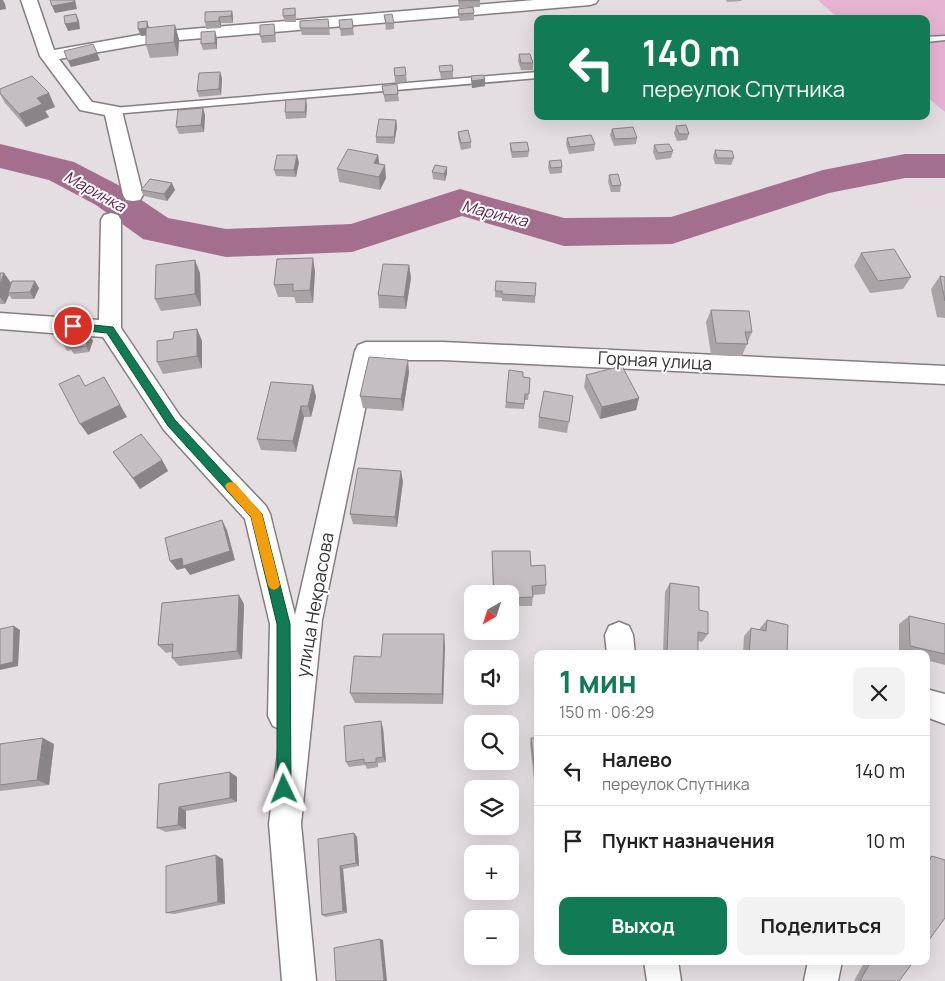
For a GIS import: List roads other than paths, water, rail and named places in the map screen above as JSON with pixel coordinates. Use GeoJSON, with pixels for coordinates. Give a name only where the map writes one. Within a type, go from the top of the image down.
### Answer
{"type":"FeatureCollection","features":[{"type":"Feature","properties":{"kind":"street"},"geometry":{"type":"LineString","coordinates":[[29,0],[48,56],[86,106],[113,111],[133,195]]}},
{"type":"Feature","properties":{"kind":"street"},"geometry":{"type":"LineString","coordinates":[[48,56],[156,38],[590,0]]}},
{"type":"Feature","properties":{"kind":"street"},"geometry":{"type":"LineString","coordinates":[[111,220],[110,329],[172,423],[257,514],[284,624],[285,824]]}},
{"type":"Feature","properties":{"kind":"street"},"geometry":{"type":"LineString","coordinates":[[0,321],[110,329]]}},
{"type":"Feature","properties":{"kind":"street","name":"улица Некрасова"},"geometry":{"type":"LineString","coordinates":[[299,981],[285,824],[308,620],[366,350]]}},
{"type":"Feature","properties":{"kind":"street","name":"Горная улица"},"geometry":{"type":"LineString","coordinates":[[366,350],[443,351],[945,374]]}},
{"type":"Feature","properties":{"kind":"street"},"geometry":{"type":"LineString","coordinates":[[930,704],[945,709]]}},
{"type":"Feature","properties":{"kind":"street"},"geometry":{"type":"LineString","coordinates":[[662,965],[664,981]]}},
{"type":"Feature","properties":{"kind":"street"},"geometry":{"type":"LineString","coordinates":[[821,981],[824,965]]}},
{"type":"Feature","properties":{"kind":"lane"},"geometry":{"type":"LineString","coordinates":[[930,40],[945,38]]}},
{"type":"Feature","properties":{"kind":"lane"},"geometry":{"type":"LineString","coordinates":[[113,111],[534,75]]}},
{"type":"Feature","properties":{"kind":"waterway","name":"Маринка"},"geometry":{"type":"LineString","coordinates":[[0,156],[61,171],[109,196],[157,229],[226,243],[352,238],[460,202],[564,232],[672,230],[823,182],[905,166],[945,166]]}}]}
